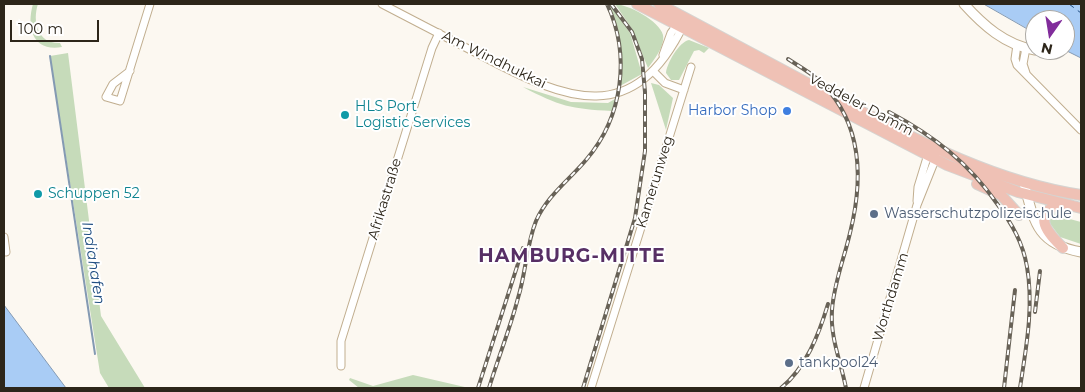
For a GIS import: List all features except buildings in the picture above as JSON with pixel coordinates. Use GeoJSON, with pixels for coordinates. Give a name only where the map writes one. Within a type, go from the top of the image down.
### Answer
{"type":"FeatureCollection","features":[{"type":"Feature","properties":{"kind":"main road","name":"Veddeler Damm"},"geometry":{"type":"LineString","coordinates":[[637,4],[681,24],[933,153],[1023,190],[1081,195]]}},
{"type":"Feature","properties":{"kind":"main road","name":"Veddeler Damm"},"geometry":{"type":"LineString","coordinates":[[659,4],[681,24]]}},
{"type":"Feature","properties":{"kind":"main road","name":"Veddeler Damm"},"geometry":{"type":"LineString","coordinates":[[933,153],[947,165],[1060,203],[1081,208]]}},
{"type":"Feature","properties":{"kind":"main road"},"geometry":{"type":"LineString","coordinates":[[947,165],[970,181],[1001,195],[1019,216]]}},
{"type":"Feature","properties":{"kind":"main road"},"geometry":{"type":"LineString","coordinates":[[1060,203],[1047,210],[1044,220],[1050,234],[1063,248]]}},
{"type":"Feature","properties":{"kind":"street"},"geometry":{"type":"LineString","coordinates":[[130,71],[150,4]]}},
{"type":"Feature","properties":{"kind":"street","name":"Am Windhukkai"},"geometry":{"type":"LineString","coordinates":[[382,4],[534,83],[568,94],[591,96],[614,94],[630,87],[653,72],[660,63],[681,24]]}},
{"type":"Feature","properties":{"kind":"street"},"geometry":{"type":"LineString","coordinates":[[964,4],[992,31],[1025,48]]}},
{"type":"Feature","properties":{"kind":"street","name":"Afrikastraße"},"geometry":{"type":"LineString","coordinates":[[341,366],[341,341],[432,48],[439,33]]}},
{"type":"Feature","properties":{"kind":"street"},"geometry":{"type":"LineString","coordinates":[[1025,53],[1023,64],[1026,73],[1081,130]]}},
{"type":"Feature","properties":{"kind":"street","name":"Kamerunweg"},"geometry":{"type":"LineString","coordinates":[[591,388],[691,67]]}},
{"type":"Feature","properties":{"kind":"street"},"geometry":{"type":"LineString","coordinates":[[653,72],[665,83],[684,90]]}},
{"type":"Feature","properties":{"kind":"street","name":"Worthdamm"},"geometry":{"type":"LineString","coordinates":[[864,388],[917,205],[918,187],[933,153]]}},
{"type":"Feature","properties":{"kind":"street"},"geometry":{"type":"LineString","coordinates":[[1019,216],[1015,201],[1023,190]]}},
{"type":"Feature","properties":{"kind":"street"},"geometry":{"type":"LineString","coordinates":[[1023,190],[1040,232],[1052,243],[1063,248],[1081,252]]}},
{"type":"Feature","properties":{"kind":"street"},"geometry":{"type":"LineString","coordinates":[[4,237],[6,252]]}},
{"type":"Feature","properties":{"kind":"green space"},"geometry":{"type":"Polygon","coordinates":[[[33,4],[38,4],[36,18],[38,31],[46,40],[60,43],[62,47],[52,48],[38,42],[31,29],[30,22],[33,4]]]}},
{"type":"Feature","properties":{"kind":"green space"},"geometry":{"type":"Polygon","coordinates":[[[610,4],[630,33],[642,74],[620,86],[619,39],[610,4]]]}},
{"type":"Feature","properties":{"kind":"green space"},"geometry":{"type":"Polygon","coordinates":[[[615,4],[642,14],[661,30],[663,35],[662,44],[648,68],[632,29],[615,4]]]}},
{"type":"Feature","properties":{"kind":"green space"},"geometry":{"type":"Polygon","coordinates":[[[689,40],[709,48],[704,53],[699,50],[694,51],[679,80],[671,80],[666,73],[669,64],[681,45],[689,40]]]}},
{"type":"Feature","properties":{"kind":"green space"},"geometry":{"type":"Polygon","coordinates":[[[68,53],[101,316],[145,388],[109,388],[100,373],[50,56],[68,53]]]}},
{"type":"Feature","properties":{"kind":"green space"},"geometry":{"type":"Polygon","coordinates":[[[651,83],[659,85],[673,98],[666,130],[651,83]]]}},
{"type":"Feature","properties":{"kind":"green space"},"geometry":{"type":"Polygon","coordinates":[[[523,87],[571,102],[608,103],[615,99],[612,111],[575,108],[546,98],[523,87]]]}},
{"type":"Feature","properties":{"kind":"green space"},"geometry":{"type":"Polygon","coordinates":[[[1056,209],[1061,209],[1066,218],[1081,222],[1081,244],[1060,237],[1048,221],[1056,209]]]}},
{"type":"Feature","properties":{"kind":"green space"},"geometry":{"type":"Polygon","coordinates":[[[413,375],[469,388],[359,388],[349,380],[350,378],[373,386],[413,375]]]}},
{"type":"Feature","properties":{"kind":"water"},"geometry":{"type":"Polygon","coordinates":[[[984,4],[1081,4],[1081,58],[1075,55],[1075,10],[1025,10],[1025,27],[984,4]]]}},
{"type":"Feature","properties":{"kind":"water"},"geometry":{"type":"Polygon","coordinates":[[[4,305],[66,388],[4,388],[4,305]]]}},
{"type":"Feature","properties":{"kind":"waterway","name":"Indiahafen"},"geometry":{"type":"LineString","coordinates":[[50,56],[95,354]]}},
{"type":"Feature","properties":{"kind":"ferry route"},"geometry":{"type":"LineString","coordinates":[[1069,4],[1081,13]]}},
{"type":"Feature","properties":{"kind":"railway"},"geometry":{"type":"LineString","coordinates":[[489,388],[515,310],[536,221],[552,196],[586,160],[599,143],[615,105],[621,64],[615,24],[607,4]]}},
{"type":"Feature","properties":{"kind":"railway"},"geometry":{"type":"LineString","coordinates":[[583,388],[635,218],[645,151],[645,92],[642,59],[632,32],[611,4]]}},
{"type":"Feature","properties":{"kind":"railway"},"geometry":{"type":"LineString","coordinates":[[788,59],[813,75],[831,94],[843,111],[851,130],[856,150],[858,170],[854,212],[832,310],[834,340],[846,388]]}},
{"type":"Feature","properties":{"kind":"railway"},"geometry":{"type":"LineString","coordinates":[[889,112],[936,141],[963,163],[987,190],[1016,234],[1025,258],[1030,297],[1025,358],[1020,388]]}},
{"type":"Feature","properties":{"kind":"railway"},"geometry":{"type":"LineString","coordinates":[[478,388],[523,248]]}},
{"type":"Feature","properties":{"kind":"railway"},"geometry":{"type":"LineString","coordinates":[[1035,312],[1040,271]]}},
{"type":"Feature","properties":{"kind":"railway"},"geometry":{"type":"LineString","coordinates":[[1004,388],[1015,290]]}},
{"type":"Feature","properties":{"kind":"railway"},"geometry":{"type":"LineString","coordinates":[[781,388],[798,371],[804,361],[816,338],[828,304]]}},
{"type":"Feature","properties":{"kind":"place","name":"Harbor Shop"},"geometry":{"type":"Point","coordinates":[787,111]}},
{"type":"Feature","properties":{"kind":"place","name":"HLS Port Logistic Services"},"geometry":{"type":"Point","coordinates":[345,115]}},
{"type":"Feature","properties":{"kind":"place","name":"Schuppen 52"},"geometry":{"type":"Point","coordinates":[38,194]}},
{"type":"Feature","properties":{"kind":"place","name":"Wasserschutzpolizeischule"},"geometry":{"type":"Point","coordinates":[874,214]}},
{"type":"Feature","properties":{"kind":"place","name":"tankpool24"},"geometry":{"type":"Point","coordinates":[789,363]}},
{"type":"Feature","properties":{"kind":"district","name":"HAMBURG-MITTE"},"geometry":{"type":"Point","coordinates":[572,256]}}]}
